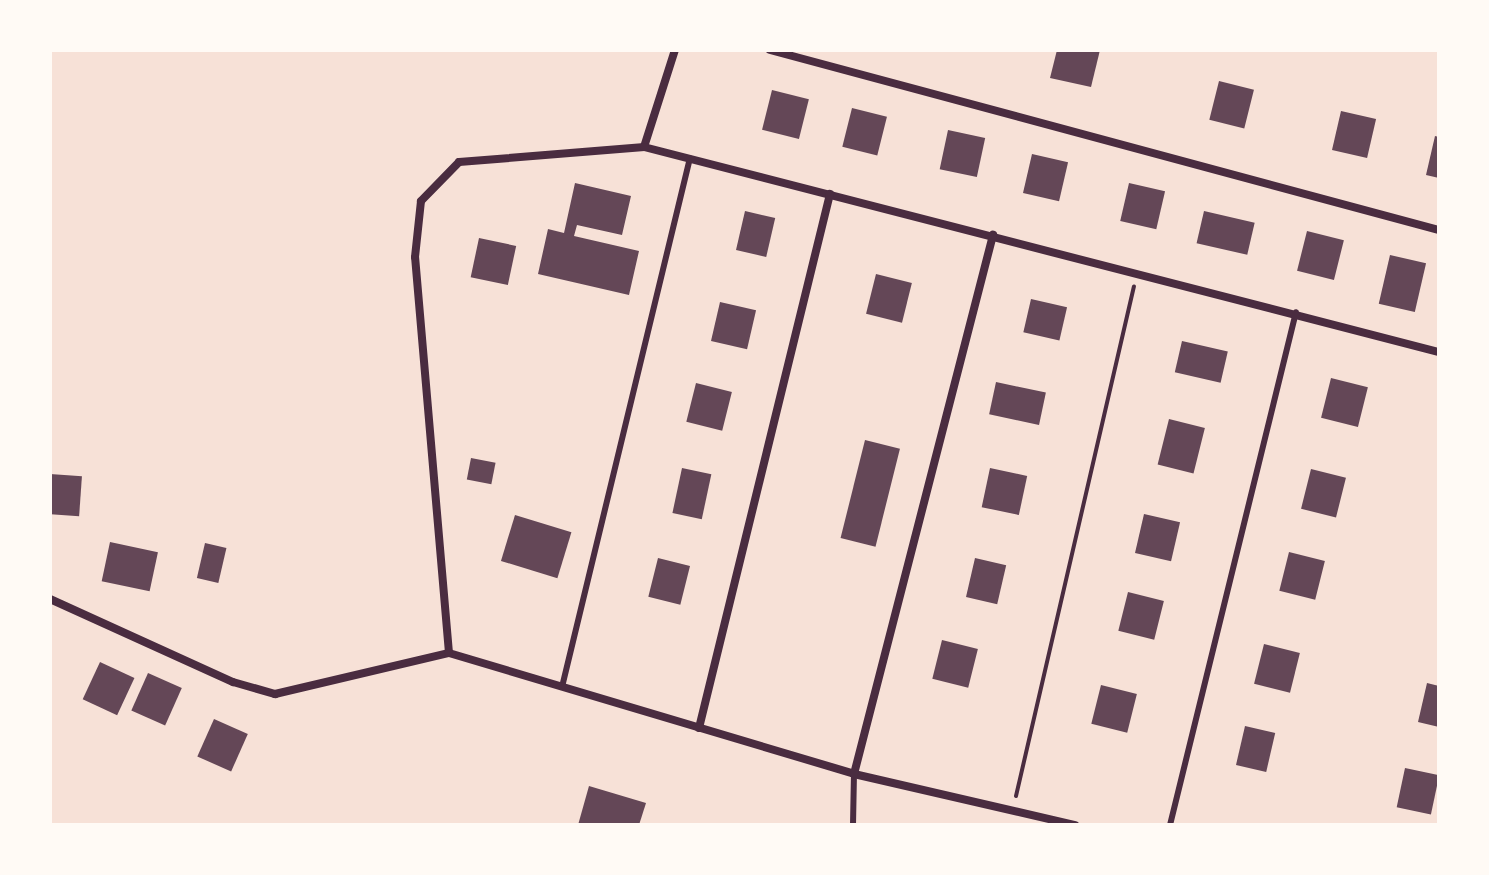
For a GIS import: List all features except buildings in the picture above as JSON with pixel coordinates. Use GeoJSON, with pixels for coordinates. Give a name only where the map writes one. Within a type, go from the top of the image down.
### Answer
{"type":"FeatureCollection","features":[{"type":"Feature","properties":{"kind":"street"},"geometry":{"type":"LineString","coordinates":[[644,147],[675,50]]}},
{"type":"Feature","properties":{"kind":"street"},"geometry":{"type":"LineString","coordinates":[[770,50],[1439,230]]}},
{"type":"Feature","properties":{"kind":"street"},"geometry":{"type":"LineString","coordinates":[[449,653],[415,257],[421,201],[459,162],[644,147],[1296,312],[1439,352]]}},
{"type":"Feature","properties":{"kind":"street"},"geometry":{"type":"LineString","coordinates":[[699,728],[830,194]]}},
{"type":"Feature","properties":{"kind":"street"},"geometry":{"type":"LineString","coordinates":[[854,774],[993,235]]}},
{"type":"Feature","properties":{"kind":"street"},"geometry":{"type":"LineString","coordinates":[[50,599],[233,682],[275,694],[449,653],[854,774],[1075,825]]}},
{"type":"Feature","properties":{"kind":"lane"},"geometry":{"type":"LineString","coordinates":[[562,687],[690,158]]}},
{"type":"Feature","properties":{"kind":"lane"},"geometry":{"type":"LineString","coordinates":[[1170,825],[1296,312]]}},
{"type":"Feature","properties":{"kind":"lane"},"geometry":{"type":"LineString","coordinates":[[853,825],[854,774]]}},
{"type":"Feature","properties":{"kind":"path"},"geometry":{"type":"LineString","coordinates":[[1012,811],[1138,272]]}}]}
